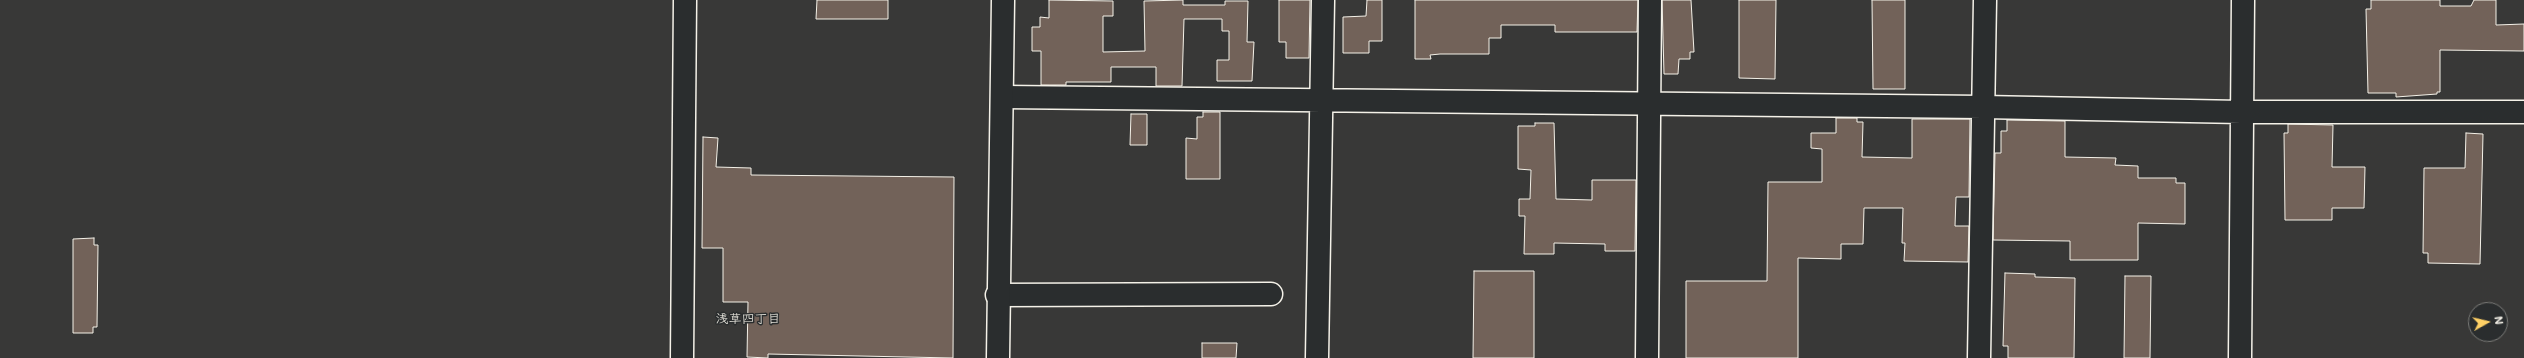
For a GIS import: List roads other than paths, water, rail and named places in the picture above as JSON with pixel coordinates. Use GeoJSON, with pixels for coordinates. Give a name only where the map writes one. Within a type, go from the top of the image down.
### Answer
{"type":"FeatureCollection","features":[{"type":"Feature","properties":{"kind":"street"},"geometry":{"type":"LineString","coordinates":[[682,358],[684,0]]}},
{"type":"Feature","properties":{"kind":"street"},"geometry":{"type":"LineString","coordinates":[[998,358],[1004,0]]}},
{"type":"Feature","properties":{"kind":"street"},"geometry":{"type":"LineString","coordinates":[[1317,358],[1323,0]]}},
{"type":"Feature","properties":{"kind":"street"},"geometry":{"type":"LineString","coordinates":[[1647,358],[1650,0]]}},
{"type":"Feature","properties":{"kind":"street"},"geometry":{"type":"LineString","coordinates":[[1979,358],[1985,0]]}},
{"type":"Feature","properties":{"kind":"street"},"geometry":{"type":"LineString","coordinates":[[2240,358],[2243,0]]}},
{"type":"Feature","properties":{"kind":"street"},"geometry":{"type":"LineString","coordinates":[[1003,97],[1984,107],[2241,112],[2524,112]]}},
{"type":"Feature","properties":{"kind":"street"},"geometry":{"type":"LineString","coordinates":[[998,295],[1271,294]]}},
{"type":"Feature","properties":{"kind":"district","name":"浅草四丁目"},"geometry":{"type":"Point","coordinates":[748,319]}}]}
